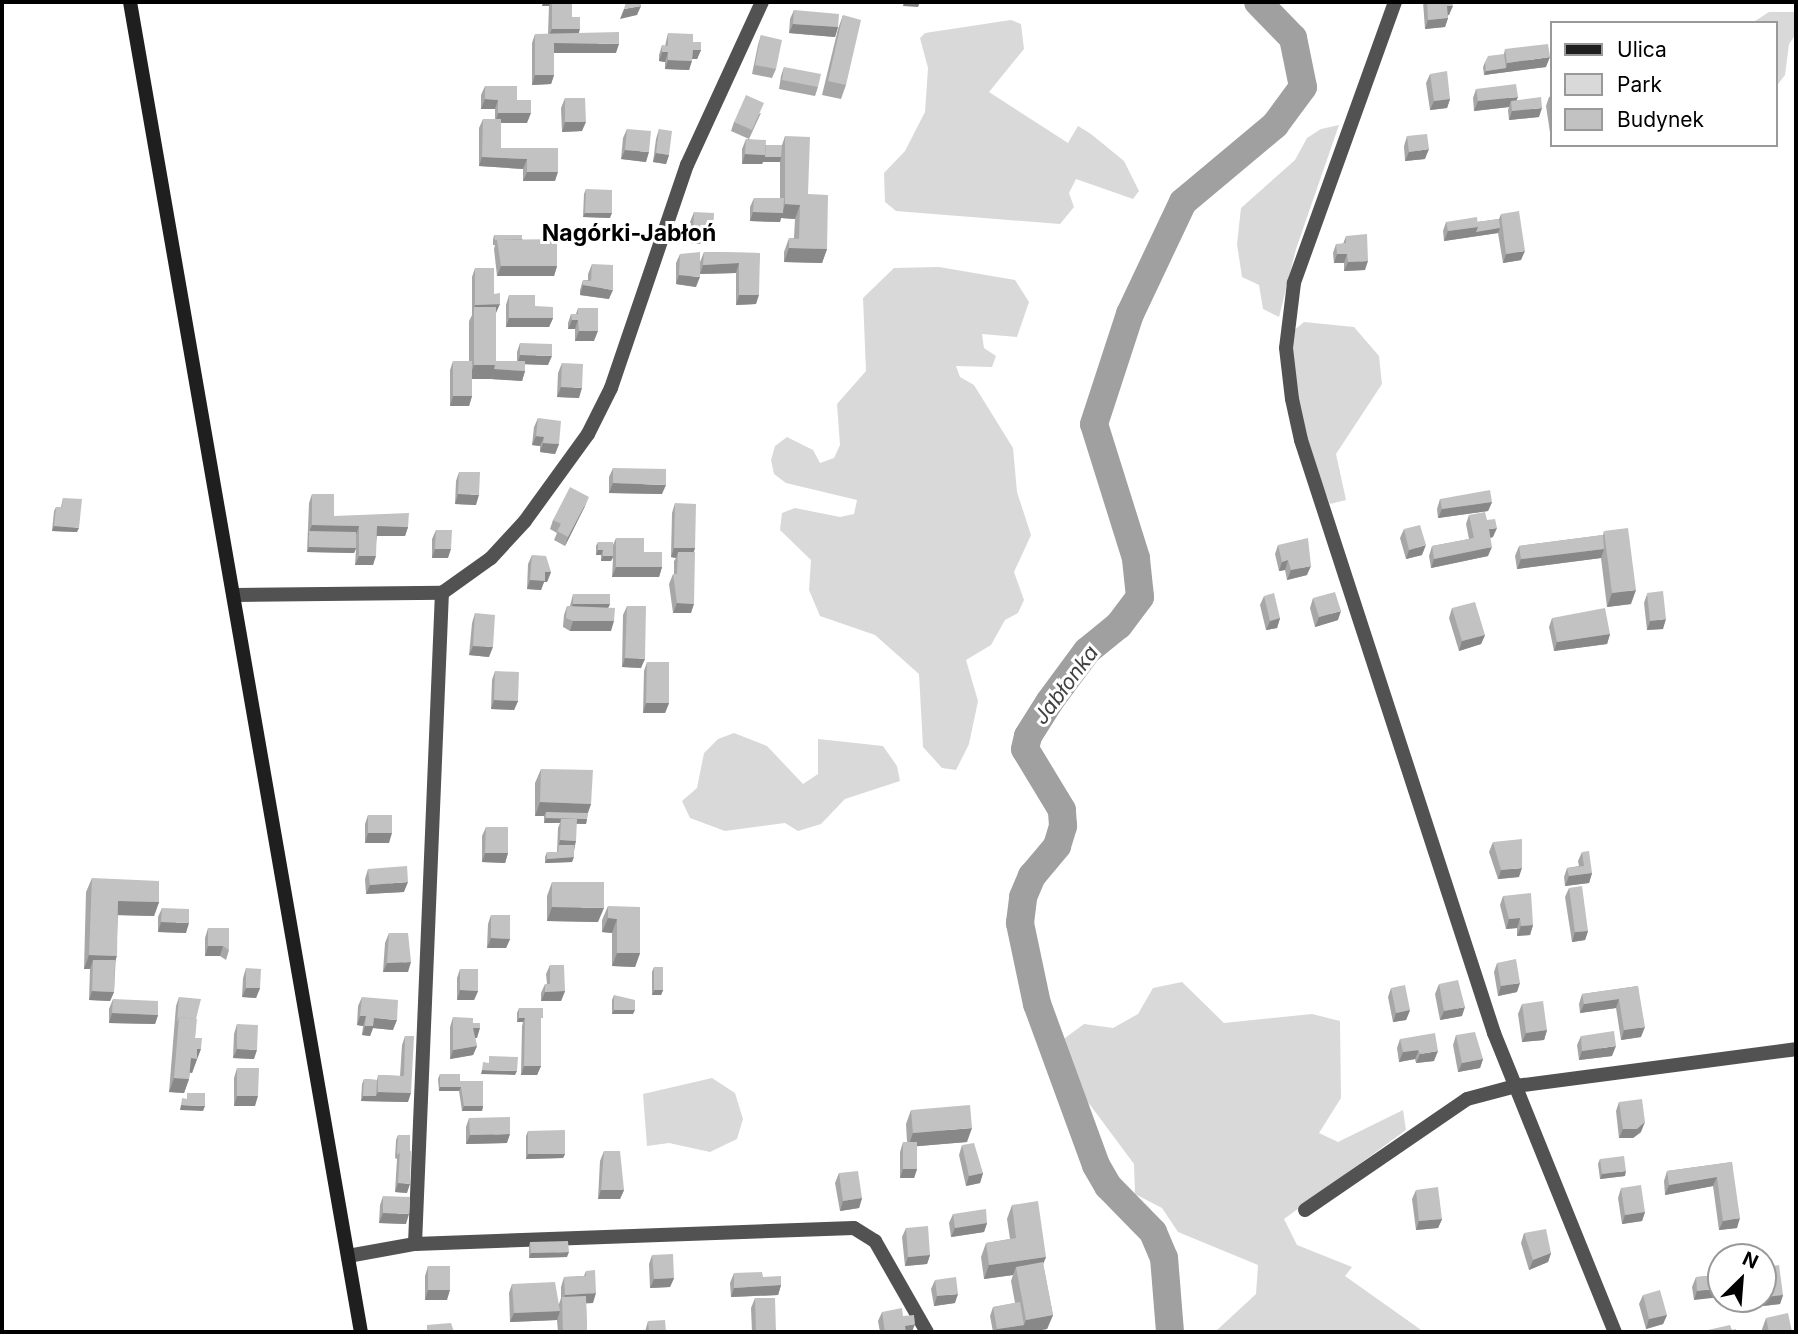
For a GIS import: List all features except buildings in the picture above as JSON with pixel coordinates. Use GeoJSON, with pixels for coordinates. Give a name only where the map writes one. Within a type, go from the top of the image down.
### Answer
{"type":"FeatureCollection","features":[{"type":"Feature","properties":{"kind":"main road"},"geometry":{"type":"LineString","coordinates":[[130,2],[361,1332]]}},
{"type":"Feature","properties":{"kind":"street"},"geometry":{"type":"LineString","coordinates":[[235,595],[442,593],[499,549],[587,434],[634,332],[687,164],[762,2]]}},
{"type":"Feature","properties":{"kind":"street"},"geometry":{"type":"LineString","coordinates":[[1395,2],[1304,249],[1292,296],[1287,360],[1301,440],[1489,1021],[1615,1332]]}},
{"type":"Feature","properties":{"kind":"street"},"geometry":{"type":"LineString","coordinates":[[415,1244],[442,593]]}},
{"type":"Feature","properties":{"kind":"street"},"geometry":{"type":"LineString","coordinates":[[1306,1210],[1467,1099],[1516,1086],[1796,1049]]}},
{"type":"Feature","properties":{"kind":"street"},"geometry":{"type":"LineString","coordinates":[[348,1256],[415,1244],[854,1228],[876,1241],[927,1332]]}},
{"type":"Feature","properties":{"kind":"green space"},"geometry":{"type":"Polygon","coordinates":[[[1769,12],[1796,12],[1796,34],[1789,44],[1785,75],[1777,85],[1777,21],[1755,21],[1769,12]]]}},
{"type":"Feature","properties":{"kind":"green space"},"geometry":{"type":"Polygon","coordinates":[[[1011,20],[1021,24],[1024,49],[989,92],[1068,143],[1078,126],[1091,134],[1124,161],[1139,191],[1133,199],[1076,179],[1069,193],[1074,207],[1060,224],[896,211],[885,202],[884,173],[905,151],[925,112],[928,68],[920,38],[925,33],[1011,20]]]}},
{"type":"Feature","properties":{"kind":"green space"},"geometry":{"type":"Polygon","coordinates":[[[1339,125],[1296,249],[1279,317],[1263,309],[1259,285],[1242,277],[1237,244],[1241,208],[1295,160],[1307,138],[1321,129],[1339,125]]]}},
{"type":"Feature","properties":{"kind":"green space"},"geometry":{"type":"Polygon","coordinates":[[[939,267],[1015,280],[1029,302],[1017,337],[982,334],[984,348],[996,356],[992,367],[956,366],[960,377],[974,385],[1013,448],[1017,492],[1031,535],[1014,572],[1024,600],[1018,613],[1005,620],[991,645],[966,660],[978,701],[969,744],[956,770],[942,768],[923,747],[919,674],[875,635],[820,616],[809,590],[811,560],[780,530],[782,513],[795,508],[840,517],[854,514],[857,500],[786,483],[774,474],[771,460],[775,446],[787,437],[813,450],[820,463],[834,458],[840,445],[837,404],[866,371],[863,298],[894,268],[939,267]]]}},
{"type":"Feature","properties":{"kind":"green space"},"geometry":{"type":"Polygon","coordinates":[[[1304,322],[1354,327],[1379,356],[1382,384],[1336,454],[1346,500],[1330,504],[1304,442],[1295,392],[1292,332],[1304,322]]]}},
{"type":"Feature","properties":{"kind":"green space"},"geometry":{"type":"Polygon","coordinates":[[[734,733],[767,746],[803,784],[818,774],[818,739],[883,746],[897,766],[900,781],[845,799],[821,824],[798,831],[785,823],[725,831],[690,818],[682,801],[697,788],[704,753],[718,739],[734,733]]]}},
{"type":"Feature","properties":{"kind":"green space"},"geometry":{"type":"Polygon","coordinates":[[[1182,982],[1224,1023],[1312,1014],[1340,1021],[1341,1098],[1319,1133],[1338,1142],[1403,1110],[1406,1130],[1284,1219],[1297,1245],[1352,1267],[1345,1276],[1424,1332],[1215,1332],[1256,1294],[1258,1265],[1178,1232],[1162,1208],[1135,1194],[1134,1164],[1079,1090],[1061,1041],[1084,1024],[1113,1028],[1138,1014],[1153,988],[1182,982]]]}},
{"type":"Feature","properties":{"kind":"green space"},"geometry":{"type":"Polygon","coordinates":[[[712,1078],[735,1093],[743,1119],[737,1139],[710,1152],[669,1143],[647,1146],[643,1094],[712,1078]]]}},
{"type":"Feature","properties":{"kind":"waterway","name":"Jabłonka"},"geometry":{"type":"LineString","coordinates":[[1170,1332],[1164,1258],[1153,1232],[1108,1186],[1096,1165],[1037,1004],[1020,923],[1023,897],[1032,876],[1057,846],[1063,826],[1062,810],[1025,749],[1028,736],[1050,701],[1087,651],[1119,625],[1140,597],[1136,558],[1094,424],[1130,314],[1183,202],[1275,125],[1303,87],[1293,38],[1258,2]]}},
{"type":"Feature","properties":{"kind":"district","name":"Nagórki-Jabłoń"},"geometry":{"type":"Point","coordinates":[629,233]}}]}
